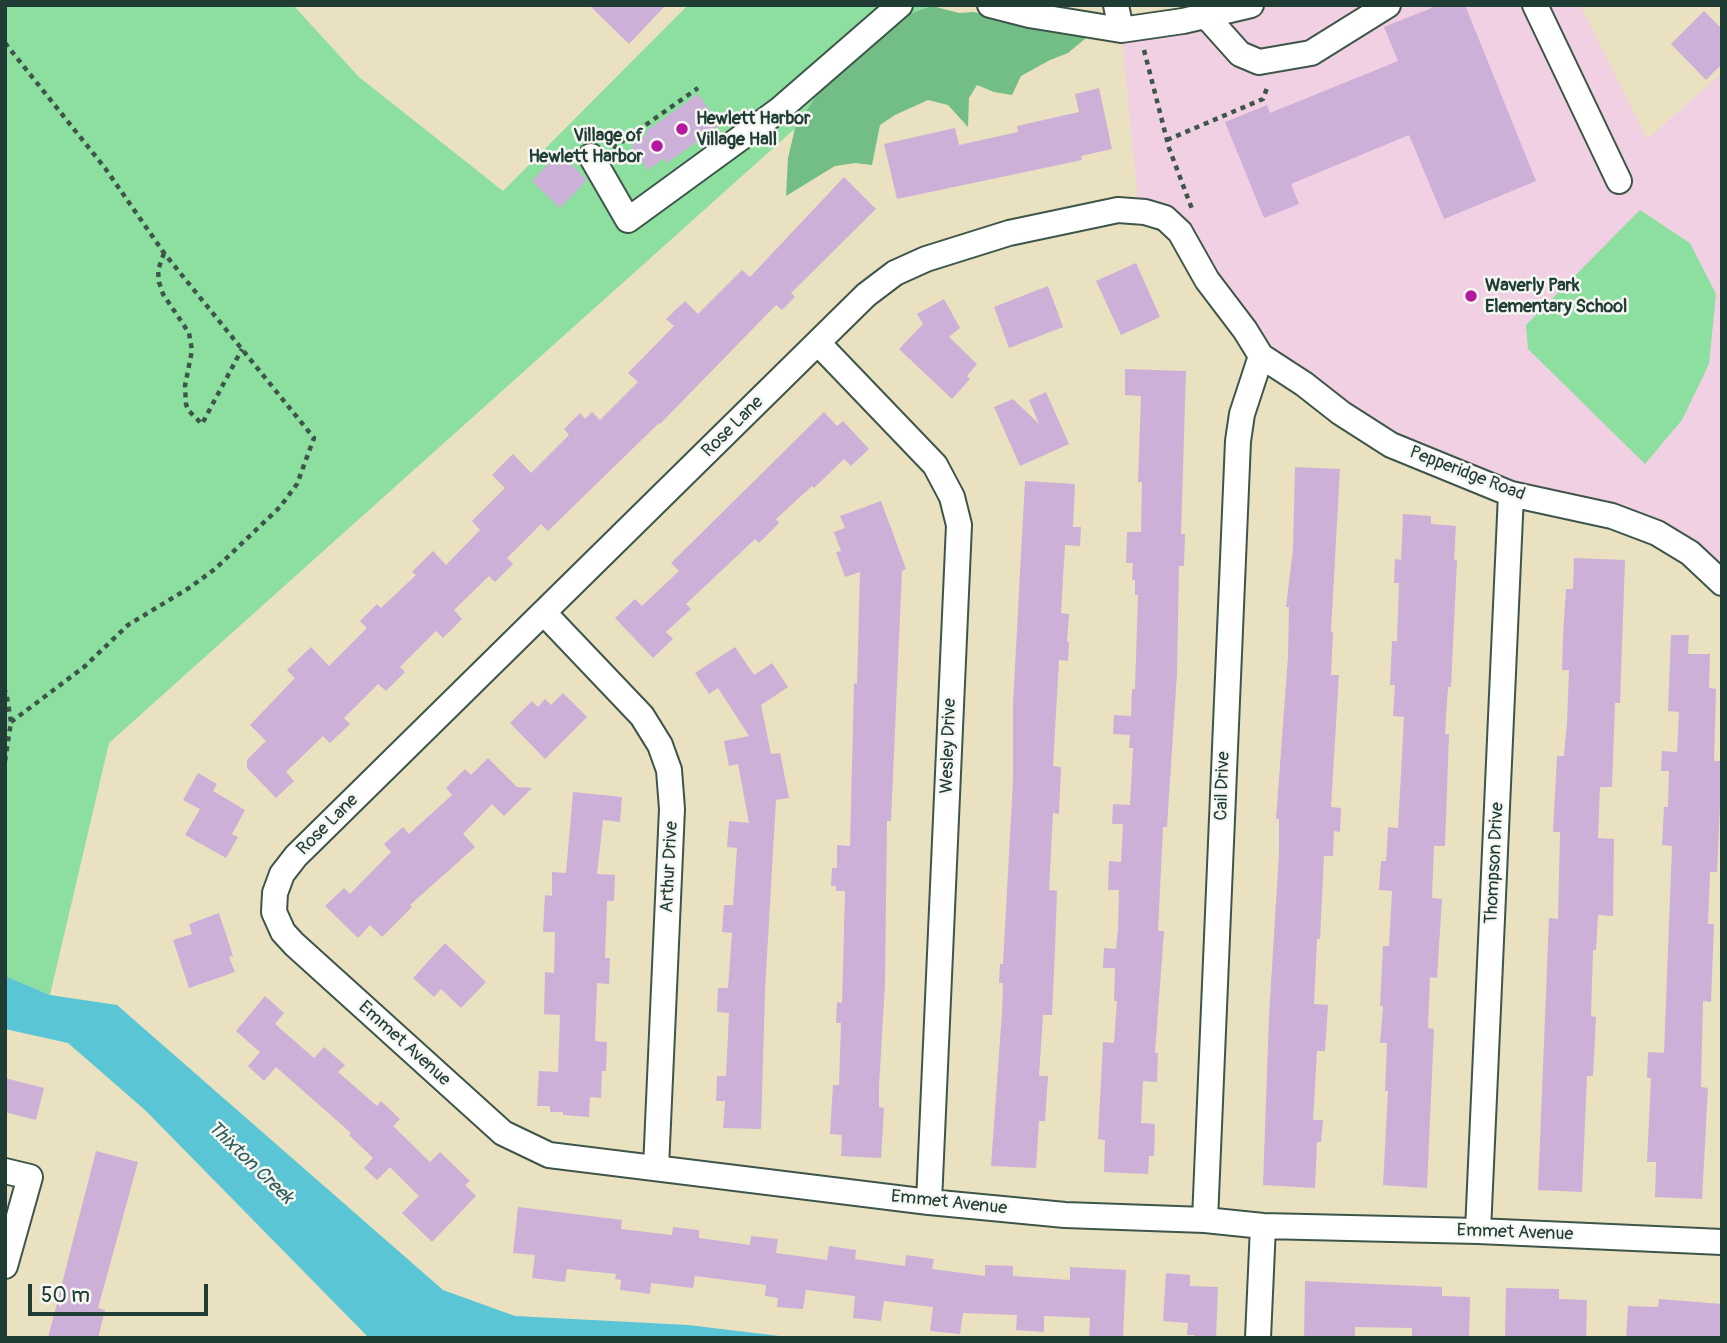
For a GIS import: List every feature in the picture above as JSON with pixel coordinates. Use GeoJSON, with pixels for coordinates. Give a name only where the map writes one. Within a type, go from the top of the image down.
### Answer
{"type":"FeatureCollection","features":[{"type":"Feature","properties":{"kind":"street"},"geometry":{"type":"LineString","coordinates":[[592,159],[628,220],[779,110],[900,5]]}},
{"type":"Feature","properties":{"kind":"street"},"geometry":{"type":"LineString","coordinates":[[990,5],[1029,15],[1121,30],[1206,16],[1251,5]]}},
{"type":"Feature","properties":{"kind":"street"},"geometry":{"type":"LineString","coordinates":[[1116,5],[1121,30]]}},
{"type":"Feature","properties":{"kind":"street"},"geometry":{"type":"LineString","coordinates":[[1206,16],[1240,54],[1259,62],[1311,53],[1388,5]]}},
{"type":"Feature","properties":{"kind":"street"},"geometry":{"type":"LineString","coordinates":[[1535,5],[1619,181]]}},
{"type":"Feature","properties":{"kind":"street","name":"Rose Lane"},"geometry":{"type":"LineString","coordinates":[[274,912],[275,892],[282,874],[296,856],[866,295],[895,273],[926,258],[1009,233],[1105,213],[1132,210],[1156,214],[1175,226],[1207,280],[1261,356]]}},
{"type":"Feature","properties":{"kind":"street","name":"Wesley Drive"},"geometry":{"type":"LineString","coordinates":[[818,343],[935,465],[952,497],[959,524],[929,1202]]}},
{"type":"Feature","properties":{"kind":"street","name":"Pepperidge Road"},"geometry":{"type":"LineString","coordinates":[[1261,356],[1304,384],[1341,414],[1391,445],[1511,494],[1612,516],[1657,533],[1690,553],[1722,583]]}},
{"type":"Feature","properties":{"kind":"street","name":"Cail Drive"},"geometry":{"type":"LineString","coordinates":[[1205,1220],[1238,440],[1242,414],[1261,356]]}},
{"type":"Feature","properties":{"kind":"street","name":"Thompson Drive"},"geometry":{"type":"LineString","coordinates":[[1478,1231],[1511,494]]}},
{"type":"Feature","properties":{"kind":"street","name":"Arthur Drive"},"geometry":{"type":"LineString","coordinates":[[544,613],[642,716],[660,745],[669,770],[672,809],[656,1168]]}},
{"type":"Feature","properties":{"kind":"street","name":"Emmet Avenue"},"geometry":{"type":"LineString","coordinates":[[274,912],[283,932],[294,944],[503,1133],[550,1155],[929,1202],[1065,1215],[1205,1220],[1263,1226],[1478,1231],[1722,1242]]}},
{"type":"Feature","properties":{"kind":"street"},"geometry":{"type":"LineString","coordinates":[[5,1171],[30,1177],[5,1266]]}},
{"type":"Feature","properties":{"kind":"street"},"geometry":{"type":"LineString","coordinates":[[1258,1338],[1263,1226]]}},
{"type":"Feature","properties":{"kind":"path"},"geometry":{"type":"LineString","coordinates":[[5,43],[105,168],[164,253],[314,438],[297,484],[280,507],[215,569],[128,625],[84,667],[11,722]]}},
{"type":"Feature","properties":{"kind":"path"},"geometry":{"type":"LineString","coordinates":[[1144,50],[1167,141],[1193,209]]}},
{"type":"Feature","properties":{"kind":"path"},"geometry":{"type":"LineString","coordinates":[[1167,141],[1263,99],[1268,85]]}},
{"type":"Feature","properties":{"kind":"path"},"geometry":{"type":"LineString","coordinates":[[592,159],[698,88]]}},
{"type":"Feature","properties":{"kind":"path"},"geometry":{"type":"LineString","coordinates":[[164,253],[158,270],[159,282],[163,294],[189,333],[192,350],[186,404],[188,410],[202,424],[243,349]]}},
{"type":"Feature","properties":{"kind":"path"},"geometry":{"type":"LineString","coordinates":[[5,761],[11,722],[6,691]]}},
{"type":"Feature","properties":{"kind":"shaded area","name":"Waverly Park Elementary School"},"geometry":{"type":"Polygon","coordinates":[[[1273,5],[1580,5],[1647,139],[1722,73],[1722,581],[1683,543],[1410,450],[1252,348],[1188,243],[1139,210],[1121,30],[1244,17],[1273,5]]]}},
{"type":"Feature","properties":{"kind":"green space"},"geometry":{"type":"Polygon","coordinates":[[[5,5],[293,5],[359,77],[503,191],[688,5],[933,5],[109,743],[50,995],[5,976],[5,5]]]}},
{"type":"Feature","properties":{"kind":"green space"},"geometry":{"type":"Polygon","coordinates":[[[932,6],[959,13],[974,12],[1012,22],[1068,29],[1086,38],[1068,53],[1021,76],[1012,95],[977,85],[969,98],[968,127],[948,105],[928,100],[880,125],[872,165],[855,163],[835,166],[786,196],[788,158],[795,128],[822,87],[907,15],[932,6]]]}},
{"type":"Feature","properties":{"kind":"green space"},"geometry":{"type":"Polygon","coordinates":[[[1640,210],[1690,243],[1716,294],[1709,364],[1682,420],[1645,464],[1528,349],[1526,325],[1640,210]]]}},
{"type":"Feature","properties":{"kind":"water","name":"Thixton Creek"},"geometry":{"type":"Polygon","coordinates":[[[5,976],[50,995],[117,1005],[443,1290],[515,1316],[688,1325],[796,1338],[369,1338],[145,1110],[68,1043],[5,1029],[5,976]]]}},
{"type":"Feature","properties":{"kind":"building"},"geometry":{"type":"Polygon","coordinates":[[[589,5],[666,5],[629,44],[589,5]]]}},
{"type":"Feature","properties":{"kind":"building"},"geometry":{"type":"Polygon","coordinates":[[[1439,5],[1465,5],[1536,181],[1444,219],[1409,135],[1291,184],[1299,204],[1264,218],[1225,122],[1267,105],[1270,113],[1398,61],[1384,27],[1439,5]]]}},
{"type":"Feature","properties":{"kind":"building"},"geometry":{"type":"Polygon","coordinates":[[[1704,11],[1722,29],[1722,64],[1706,80],[1671,44],[1704,11]]]}},
{"type":"Feature","properties":{"kind":"building"},"geometry":{"type":"Polygon","coordinates":[[[1099,88],[1112,149],[1081,156],[1082,160],[897,199],[884,144],[955,128],[959,145],[1018,132],[1017,126],[1079,112],[1075,94],[1099,88]]]}},
{"type":"Feature","properties":{"kind":"building","name":"Hewlett Harbor Village Hall"},"geometry":{"type":"Polygon","coordinates":[[[698,94],[720,125],[667,163],[664,158],[648,170],[631,146],[647,135],[645,132],[698,94]]]}},
{"type":"Feature","properties":{"kind":"building"},"geometry":{"type":"Polygon","coordinates":[[[559,152],[587,180],[560,208],[532,181],[559,152]]]}},
{"type":"Feature","properties":{"kind":"building"},"geometry":{"type":"Polygon","coordinates":[[[844,177],[876,209],[791,293],[795,297],[782,310],[776,305],[660,424],[548,531],[541,524],[507,558],[513,564],[495,582],[489,576],[454,610],[462,619],[443,638],[436,631],[400,667],[405,672],[386,691],[378,684],[344,718],[350,724],[330,743],[323,736],[286,772],[294,781],[276,798],[247,768],[247,760],[266,741],[250,725],[295,678],[287,670],[311,647],[329,666],[367,628],[360,621],[377,604],[381,608],[416,575],[412,572],[433,551],[446,565],[480,530],[472,521],[505,488],[492,475],[513,454],[531,473],[569,435],[564,429],[580,413],[585,419],[592,412],[600,420],[638,382],[628,373],[674,326],[666,319],[685,301],[698,314],[742,270],[750,277],[844,177]]]}},
{"type":"Feature","properties":{"kind":"building"},"geometry":{"type":"Polygon","coordinates":[[[1136,263],[1160,317],[1121,335],[1096,281],[1136,263]]]}},
{"type":"Feature","properties":{"kind":"building"},"geometry":{"type":"Polygon","coordinates":[[[1048,286],[1063,327],[1009,348],[994,307],[1048,286]]]}},
{"type":"Feature","properties":{"kind":"building"},"geometry":{"type":"Polygon","coordinates":[[[944,299],[960,328],[949,337],[977,364],[967,376],[970,379],[952,399],[899,349],[923,324],[917,314],[944,299]]]}},
{"type":"Feature","properties":{"kind":"building"},"geometry":{"type":"Polygon","coordinates":[[[1125,369],[1186,371],[1181,534],[1185,534],[1184,566],[1179,566],[1177,673],[1167,827],[1163,827],[1158,931],[1164,931],[1155,1053],[1158,1053],[1157,1082],[1143,1081],[1141,1123],[1155,1124],[1154,1156],[1149,1156],[1148,1174],[1104,1172],[1105,1140],[1098,1139],[1103,1042],[1114,1043],[1117,1001],[1114,1001],[1115,968],[1103,968],[1104,948],[1116,949],[1118,929],[1119,890],[1108,890],[1109,861],[1121,862],[1123,824],[1112,824],[1113,804],[1130,805],[1133,748],[1129,748],[1130,735],[1113,734],[1114,715],[1131,716],[1132,689],[1135,689],[1138,595],[1135,595],[1135,580],[1132,580],[1133,563],[1126,563],[1127,532],[1141,532],[1142,482],[1138,482],[1141,396],[1125,395],[1125,369]]]}},
{"type":"Feature","properties":{"kind":"building"},"geometry":{"type":"Polygon","coordinates":[[[1046,392],[1069,444],[1020,466],[994,407],[1013,399],[1039,424],[1029,400],[1046,392]]]}},
{"type":"Feature","properties":{"kind":"building"},"geometry":{"type":"Polygon","coordinates":[[[824,412],[837,426],[843,421],[869,449],[851,466],[844,459],[814,488],[812,486],[776,519],[779,523],[759,543],[755,539],[686,604],[691,609],[666,632],[673,639],[653,658],[615,618],[635,599],[642,606],[679,571],[671,563],[824,412]]]}},
{"type":"Feature","properties":{"kind":"building"},"geometry":{"type":"Polygon","coordinates":[[[1295,467],[1340,469],[1331,632],[1331,675],[1339,675],[1331,807],[1341,808],[1340,832],[1334,831],[1333,856],[1324,856],[1320,939],[1317,939],[1314,1004],[1328,1005],[1325,1051],[1317,1051],[1313,1120],[1323,1120],[1321,1142],[1317,1142],[1315,1188],[1263,1185],[1269,1016],[1279,853],[1279,819],[1276,819],[1288,656],[1289,607],[1286,607],[1293,549],[1295,467]]]}},
{"type":"Feature","properties":{"kind":"building"},"geometry":{"type":"Polygon","coordinates":[[[1025,481],[1075,484],[1073,527],[1081,527],[1080,546],[1065,545],[1061,613],[1069,614],[1069,642],[1068,661],[1059,660],[1053,766],[1061,767],[1059,814],[1053,813],[1049,890],[1057,891],[1052,1015],[1043,1015],[1039,1076],[1048,1076],[1045,1121],[1039,1121],[1036,1168],[991,1166],[1002,1012],[1003,983],[999,983],[1000,964],[1003,964],[1013,780],[1013,703],[1025,481]]]}},
{"type":"Feature","properties":{"kind":"building"},"geometry":{"type":"Polygon","coordinates":[[[881,501],[906,569],[902,571],[891,821],[887,821],[885,984],[879,1087],[879,1107],[884,1108],[881,1158],[841,1156],[842,1135],[830,1134],[833,1085],[839,1085],[841,1023],[836,1023],[837,1002],[842,1003],[845,891],[836,891],[836,886],[831,886],[832,868],[837,868],[837,845],[850,846],[860,572],[845,577],[836,552],[841,551],[834,532],[845,528],[840,516],[881,501]]]}},
{"type":"Feature","properties":{"kind":"building"},"geometry":{"type":"Polygon","coordinates":[[[1403,514],[1431,516],[1431,524],[1456,526],[1451,687],[1448,687],[1445,734],[1449,734],[1445,846],[1434,846],[1432,898],[1442,899],[1437,978],[1430,977],[1428,1028],[1434,1029],[1427,1188],[1383,1185],[1388,1091],[1385,1091],[1387,1043],[1380,1043],[1383,1006],[1380,1006],[1383,946],[1389,946],[1392,891],[1379,890],[1381,861],[1386,861],[1388,827],[1398,828],[1404,717],[1393,716],[1395,685],[1390,685],[1392,641],[1397,641],[1399,583],[1394,583],[1395,559],[1401,560],[1403,514]]]}},
{"type":"Feature","properties":{"kind":"building"},"geometry":{"type":"Polygon","coordinates":[[[1574,558],[1625,560],[1620,703],[1615,703],[1612,787],[1600,787],[1598,838],[1614,839],[1613,916],[1598,915],[1596,950],[1593,950],[1591,1016],[1596,1017],[1593,1076],[1587,1076],[1582,1192],[1538,1190],[1549,918],[1558,919],[1560,832],[1553,832],[1557,756],[1564,756],[1567,723],[1569,670],[1562,670],[1563,636],[1566,589],[1573,589],[1574,558]]]}},
{"type":"Feature","properties":{"kind":"building"},"geometry":{"type":"Polygon","coordinates":[[[1671,635],[1689,635],[1688,654],[1710,654],[1709,688],[1716,689],[1714,761],[1722,761],[1717,872],[1710,872],[1708,924],[1714,924],[1711,1002],[1703,1001],[1701,1087],[1708,1088],[1702,1199],[1655,1197],[1656,1162],[1647,1162],[1651,1078],[1647,1078],[1648,1052],[1664,1053],[1672,846],[1662,845],[1664,807],[1668,807],[1669,771],[1661,771],[1662,751],[1677,752],[1679,712],[1668,711],[1671,635]]]}},
{"type":"Feature","properties":{"kind":"building"},"geometry":{"type":"Polygon","coordinates":[[[735,647],[754,675],[772,663],[788,687],[761,705],[771,754],[780,753],[789,798],[776,800],[765,990],[761,1129],[723,1128],[725,1101],[716,1101],[717,1076],[726,1076],[729,1013],[717,1012],[718,988],[728,988],[732,933],[722,932],[724,905],[733,905],[737,848],[727,847],[729,821],[749,823],[738,764],[729,766],[724,741],[749,736],[718,688],[709,694],[695,673],[735,647]]]}},
{"type":"Feature","properties":{"kind":"building"},"geometry":{"type":"Polygon","coordinates":[[[563,693],[587,717],[545,759],[510,723],[532,701],[538,707],[545,699],[551,705],[563,693]]]}},
{"type":"Feature","properties":{"kind":"building"},"geometry":{"type":"Polygon","coordinates":[[[488,758],[517,787],[532,788],[504,816],[492,804],[463,834],[475,847],[410,905],[412,907],[382,937],[370,925],[358,938],[325,906],[344,888],[350,894],[391,852],[384,844],[403,827],[409,834],[452,795],[446,788],[465,769],[471,775],[488,758]]]}},
{"type":"Feature","properties":{"kind":"building"},"geometry":{"type":"Polygon","coordinates":[[[198,773],[217,784],[213,791],[245,810],[232,834],[238,837],[226,858],[185,835],[200,809],[183,800],[198,773]]]}},
{"type":"Feature","properties":{"kind":"building"},"geometry":{"type":"Polygon","coordinates":[[[573,792],[622,797],[620,822],[603,820],[597,874],[615,875],[614,901],[607,901],[605,958],[610,958],[609,984],[597,983],[595,1041],[607,1042],[606,1071],[602,1071],[601,1098],[590,1097],[589,1117],[563,1115],[563,1112],[550,1112],[550,1106],[537,1106],[539,1071],[558,1072],[560,1015],[544,1014],[545,972],[554,973],[555,932],[543,932],[545,895],[552,896],[552,872],[566,873],[573,792]]]}},
{"type":"Feature","properties":{"kind":"building"},"geometry":{"type":"Polygon","coordinates":[[[219,913],[233,956],[229,957],[235,972],[189,988],[173,940],[192,934],[189,924],[219,913]]]}},
{"type":"Feature","properties":{"kind":"building"},"geometry":{"type":"Polygon","coordinates":[[[445,943],[486,982],[461,1008],[441,989],[434,997],[413,978],[445,943]]]}},
{"type":"Feature","properties":{"kind":"building"},"geometry":{"type":"Polygon","coordinates":[[[265,996],[284,1013],[275,1024],[314,1058],[324,1047],[345,1065],[338,1072],[377,1106],[381,1101],[400,1119],[393,1126],[430,1162],[440,1152],[470,1181],[465,1185],[476,1196],[432,1242],[402,1213],[419,1196],[390,1167],[377,1180],[364,1168],[373,1158],[349,1135],[351,1133],[276,1067],[264,1081],[248,1066],[260,1052],[236,1031],[265,996]]]}},
{"type":"Feature","properties":{"kind":"building"},"geometry":{"type":"Polygon","coordinates":[[[5,1078],[44,1088],[36,1120],[5,1112],[5,1078]]]}},
{"type":"Feature","properties":{"kind":"building"},"geometry":{"type":"Polygon","coordinates":[[[96,1151],[138,1162],[98,1308],[105,1310],[98,1338],[48,1338],[96,1151]]]}},
{"type":"Feature","properties":{"kind":"building"},"geometry":{"type":"Polygon","coordinates":[[[518,1207],[622,1220],[621,1229],[672,1235],[673,1227],[699,1230],[699,1238],[750,1245],[751,1236],[778,1239],[776,1253],[827,1260],[829,1246],[856,1250],[855,1259],[905,1266],[906,1255],[934,1259],[932,1269],[985,1276],[985,1265],[1013,1266],[1013,1276],[1070,1280],[1070,1267],[1126,1270],[1123,1338],[1089,1338],[1090,1318],[1044,1316],[1044,1332],[1016,1330],[1017,1315],[963,1313],[960,1334],[930,1331],[933,1307],[884,1301],[881,1321],[853,1318],[855,1296],[806,1290],[803,1309],[777,1307],[778,1298],[765,1296],[766,1285],[695,1276],[693,1288],[651,1283],[650,1294],[620,1290],[621,1280],[615,1279],[616,1274],[567,1269],[565,1282],[532,1278],[535,1255],[513,1253],[518,1207]]]}},
{"type":"Feature","properties":{"kind":"building"},"geometry":{"type":"Polygon","coordinates":[[[1166,1273],[1190,1275],[1190,1286],[1218,1287],[1216,1338],[1194,1338],[1195,1335],[1187,1335],[1188,1323],[1163,1321],[1166,1273]]]}},
{"type":"Feature","properties":{"kind":"building"},"geometry":{"type":"Polygon","coordinates":[[[1305,1281],[1442,1287],[1442,1296],[1470,1297],[1469,1338],[1412,1338],[1412,1328],[1355,1327],[1355,1338],[1304,1338],[1305,1281]]]}},
{"type":"Feature","properties":{"kind":"building"},"geometry":{"type":"Polygon","coordinates":[[[1506,1288],[1559,1289],[1559,1299],[1587,1300],[1586,1338],[1505,1338],[1506,1288]]]}},
{"type":"Feature","properties":{"kind":"building"},"geometry":{"type":"Polygon","coordinates":[[[1659,1299],[1722,1304],[1722,1338],[1626,1338],[1628,1306],[1658,1307],[1659,1299]]]}},
{"type":"Feature","properties":{"kind":"place","name":"Hewlett Harbor Village Hall"},"geometry":{"type":"Point","coordinates":[682,129]}},
{"type":"Feature","properties":{"kind":"place","name":"Village of Hewlett Harbor"},"geometry":{"type":"Point","coordinates":[657,146]}},
{"type":"Feature","properties":{"kind":"place","name":"Waverly Park Elementary School"},"geometry":{"type":"Point","coordinates":[1471,296]}}]}
